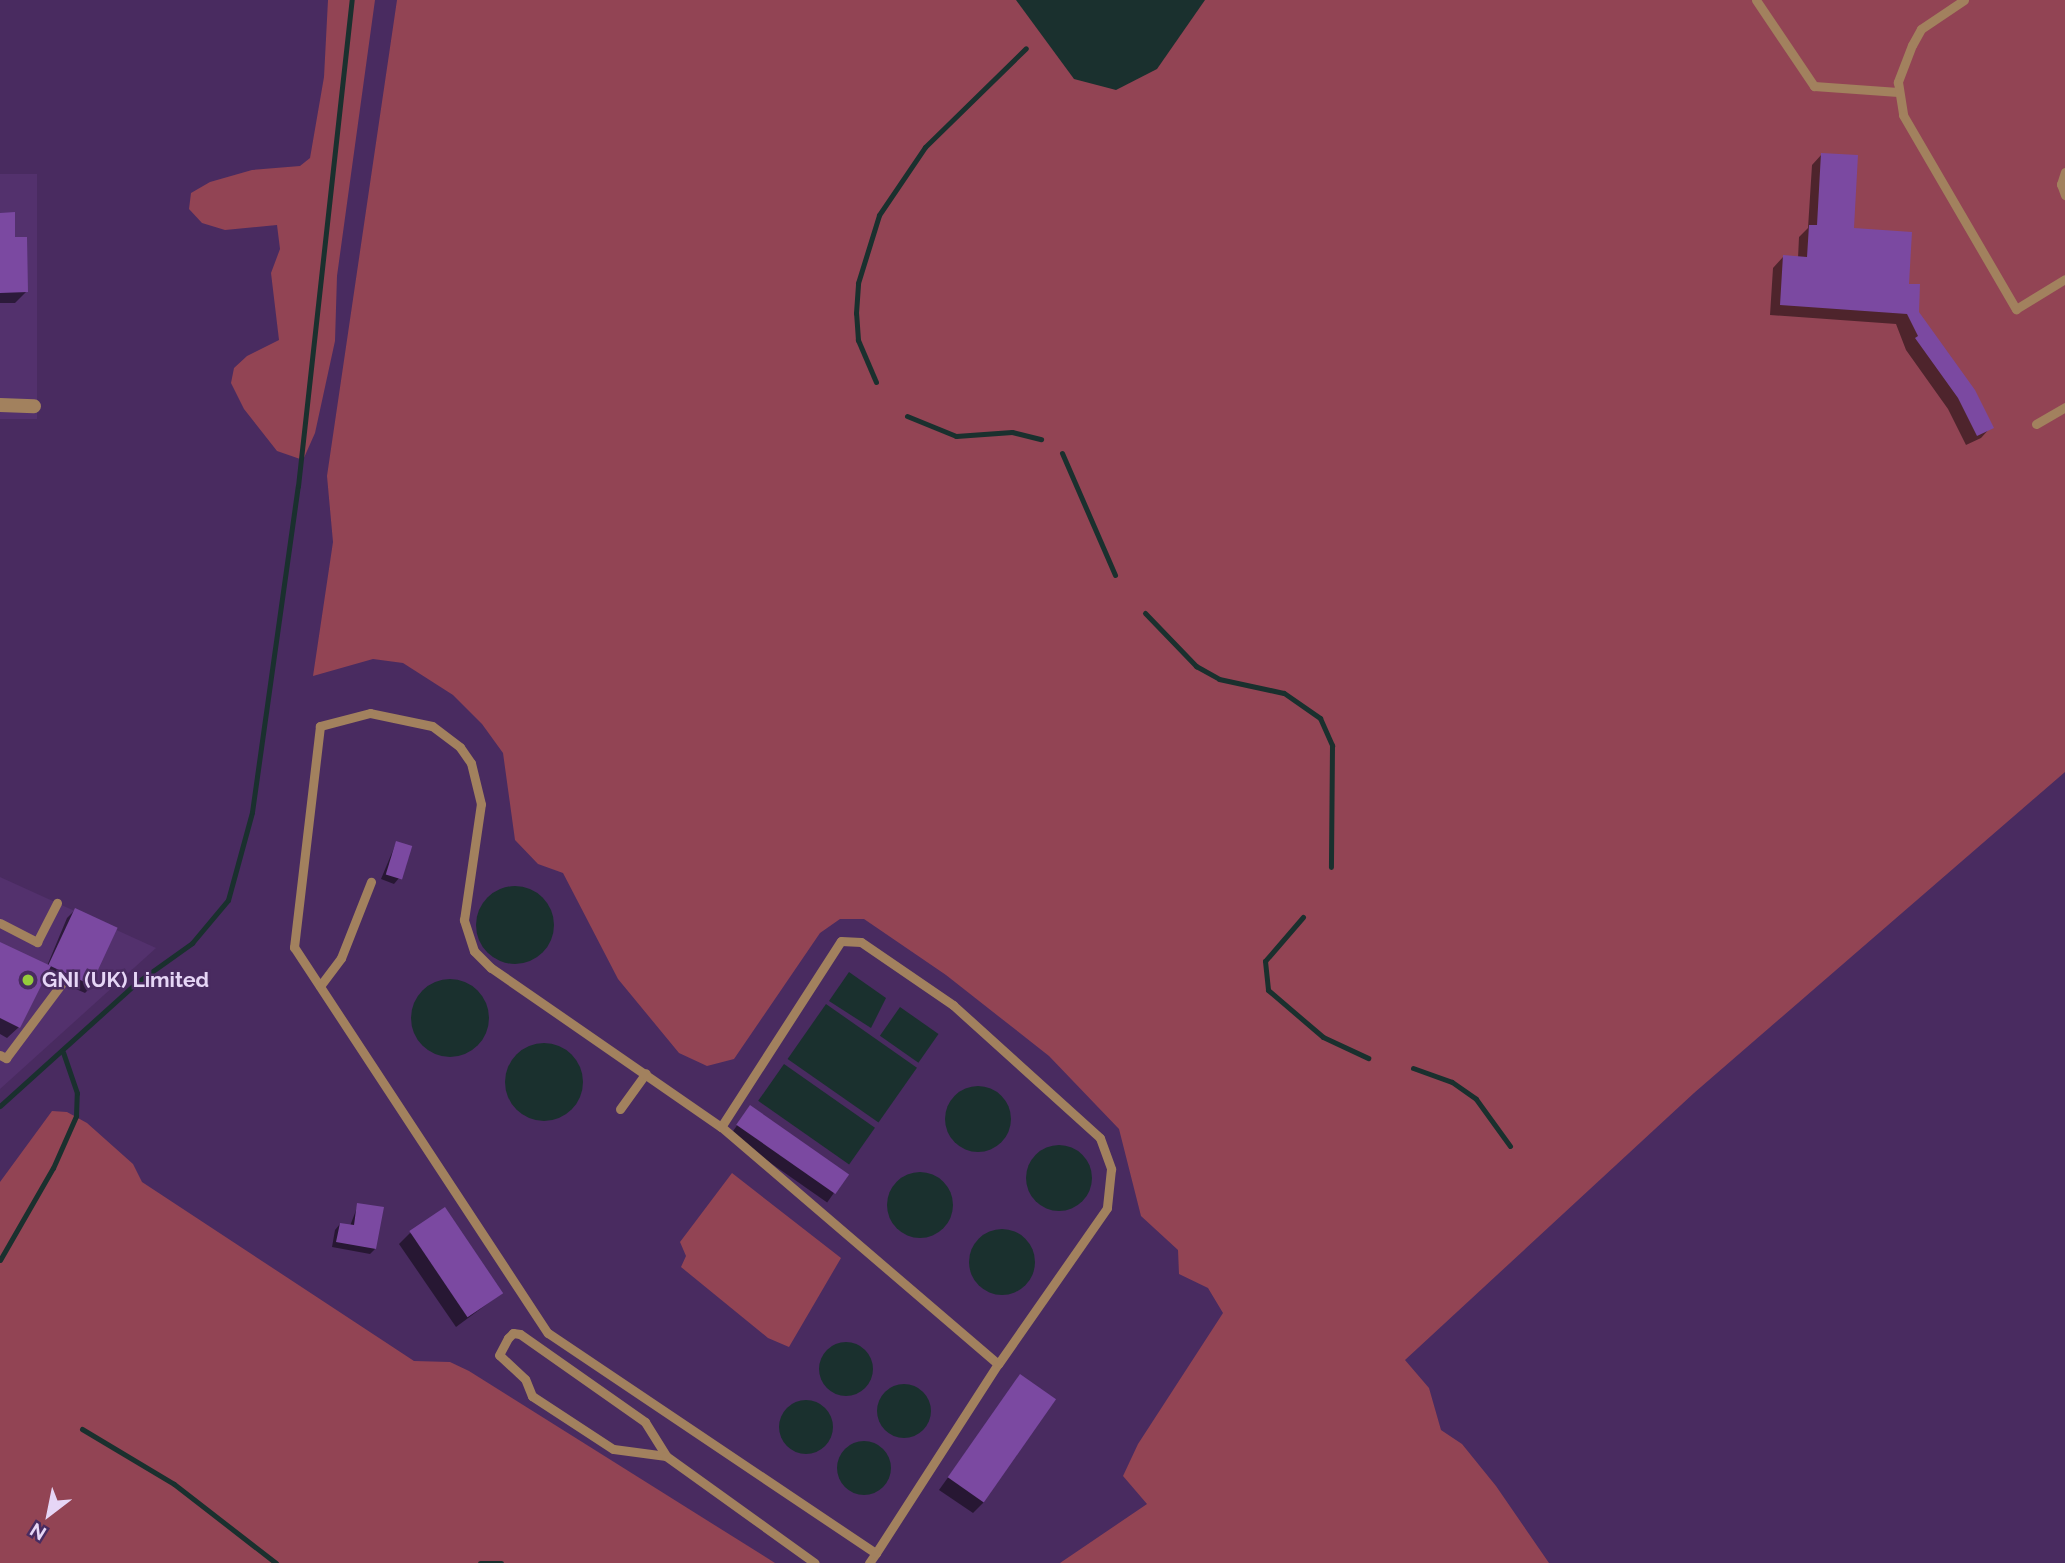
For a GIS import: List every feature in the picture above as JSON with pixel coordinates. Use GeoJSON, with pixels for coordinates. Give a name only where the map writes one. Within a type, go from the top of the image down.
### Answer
{"type":"FeatureCollection","features":[{"type":"Feature","properties":{"kind":"street"},"geometry":{"type":"LineString","coordinates":[[0,405],[34,406]]}},
{"type":"Feature","properties":{"kind":"lane"},"geometry":{"type":"LineString","coordinates":[[1756,0],[1814,86],[1898,92]]}},
{"type":"Feature","properties":{"kind":"lane"},"geometry":{"type":"LineString","coordinates":[[1964,0],[1921,29],[1901,68],[1898,92],[1908,130],[2016,309],[2065,279]]}},
{"type":"Feature","properties":{"kind":"lane"},"geometry":{"type":"LineString","coordinates":[[2065,172],[2061,184],[2065,195]]}},
{"type":"Feature","properties":{"kind":"lane"},"geometry":{"type":"LineString","coordinates":[[2036,424],[2065,407]]}},
{"type":"Feature","properties":{"kind":"lane"},"geometry":{"type":"LineString","coordinates":[[876,1553],[548,1333],[294,947],[320,726],[370,713],[432,726],[460,747],[478,782],[480,828],[464,920],[474,951],[491,968],[721,1127],[998,1364]]}},
{"type":"Feature","properties":{"kind":"lane"},"geometry":{"type":"LineString","coordinates":[[320,986],[341,958],[371,881]]}},
{"type":"Feature","properties":{"kind":"lane"},"geometry":{"type":"LineString","coordinates":[[0,923],[37,942],[57,903]]}},
{"type":"Feature","properties":{"kind":"lane"},"geometry":{"type":"LineString","coordinates":[[721,1127],[841,941],[861,942],[953,1005],[1100,1138],[1111,1169],[1107,1208],[998,1364],[869,1563]]}},
{"type":"Feature","properties":{"kind":"lane"},"geometry":{"type":"LineString","coordinates":[[0,1055],[6,1058],[65,979]]}},
{"type":"Feature","properties":{"kind":"lane"},"geometry":{"type":"LineString","coordinates":[[620,1109],[646,1073]]}},
{"type":"Feature","properties":{"kind":"lane"},"geometry":{"type":"LineString","coordinates":[[666,1456],[613,1449],[532,1396],[525,1379],[499,1355],[508,1338],[513,1333],[520,1334],[645,1422],[666,1456],[815,1563]]}},
{"type":"Feature","properties":{"kind":"shaded area"},"geometry":{"type":"Polygon","coordinates":[[[328,0],[375,0],[337,276],[335,341],[315,433],[303,460],[277,451],[244,409],[231,383],[234,368],[247,356],[279,340],[271,273],[280,249],[277,225],[225,230],[202,223],[189,209],[191,193],[210,182],[252,170],[300,166],[310,158],[324,77],[328,0]]]}},
{"type":"Feature","properties":{"kind":"shaded area"},"geometry":{"type":"Polygon","coordinates":[[[397,0],[2065,0],[2065,772],[1694,1093],[1405,1360],[1429,1388],[1441,1430],[1462,1444],[1496,1486],[1549,1563],[1060,1563],[1147,1504],[1123,1476],[1138,1444],[1223,1313],[1208,1288],[1179,1274],[1178,1250],[1141,1216],[1119,1129],[1049,1056],[946,975],[864,919],[840,919],[820,933],[734,1059],[707,1066],[679,1053],[618,979],[563,873],[538,864],[515,840],[503,753],[482,724],[453,695],[403,663],[373,659],[313,676],[333,542],[327,476],[397,0]]]}},
{"type":"Feature","properties":{"kind":"shaded area"},"geometry":{"type":"Polygon","coordinates":[[[1016,0],[1205,0],[1157,69],[1116,90],[1074,79],[1016,0]]]}},
{"type":"Feature","properties":{"kind":"shaded area"},"geometry":{"type":"Polygon","coordinates":[[[0,174],[37,174],[37,419],[0,419],[0,174]]]}},
{"type":"Feature","properties":{"kind":"shaded area"},"geometry":{"type":"Polygon","coordinates":[[[0,877],[156,948],[0,1089],[0,877]]]}},
{"type":"Feature","properties":{"kind":"shaded area"},"geometry":{"type":"Polygon","coordinates":[[[507,886],[523,886],[537,892],[548,903],[554,917],[554,933],[548,947],[537,958],[523,964],[507,964],[493,958],[482,947],[476,933],[476,917],[482,903],[493,892],[507,886]]]}},
{"type":"Feature","properties":{"kind":"shaded area"},"geometry":{"type":"Polygon","coordinates":[[[849,972],[886,998],[871,1028],[829,1001],[849,972]]]}},
{"type":"Feature","properties":{"kind":"shaded area"},"geometry":{"type":"Polygon","coordinates":[[[450,979],[465,982],[478,990],[486,1003],[489,1018],[486,1033],[478,1046],[465,1054],[450,1057],[435,1054],[422,1046],[414,1033],[411,1018],[414,1003],[422,990],[435,982],[450,979]]]}},
{"type":"Feature","properties":{"kind":"shaded area"},"geometry":{"type":"Polygon","coordinates":[[[826,1004],[917,1068],[878,1123],[788,1059],[826,1004]]]}},
{"type":"Feature","properties":{"kind":"shaded area"},"geometry":{"type":"Polygon","coordinates":[[[900,1007],[939,1034],[918,1063],[880,1036],[900,1007]]]}},
{"type":"Feature","properties":{"kind":"shaded area"},"geometry":{"type":"Polygon","coordinates":[[[544,1043],[559,1046],[572,1054],[580,1067],[583,1082],[580,1097],[572,1110],[559,1118],[544,1121],[529,1118],[516,1110],[508,1097],[505,1082],[508,1067],[516,1054],[529,1046],[544,1043]]]}},
{"type":"Feature","properties":{"kind":"shaded area"},"geometry":{"type":"Polygon","coordinates":[[[784,1064],[875,1128],[849,1165],[758,1101],[784,1064]]]}},
{"type":"Feature","properties":{"kind":"shaded area"},"geometry":{"type":"Polygon","coordinates":[[[978,1086],[1001,1096],[1011,1119],[1001,1142],[978,1152],[955,1142],[945,1119],[955,1096],[978,1086]]]}},
{"type":"Feature","properties":{"kind":"shaded area"},"geometry":{"type":"Polygon","coordinates":[[[52,1111],[67,1112],[87,1123],[133,1164],[142,1182],[414,1361],[450,1362],[469,1371],[775,1563],[0,1563],[0,1182],[52,1111]]]}},
{"type":"Feature","properties":{"kind":"shaded area"},"geometry":{"type":"Polygon","coordinates":[[[1059,1145],[1082,1155],[1092,1178],[1082,1201],[1059,1211],[1036,1201],[1026,1178],[1036,1155],[1059,1145]]]}},
{"type":"Feature","properties":{"kind":"shaded area"},"geometry":{"type":"Polygon","coordinates":[[[920,1172],[943,1182],[953,1205],[943,1228],[920,1238],[897,1228],[887,1205],[897,1182],[920,1172]]]}},
{"type":"Feature","properties":{"kind":"shaded area"},"geometry":{"type":"Polygon","coordinates":[[[732,1173],[841,1258],[789,1347],[768,1338],[681,1267],[686,1256],[680,1242],[732,1173]]]}},
{"type":"Feature","properties":{"kind":"shaded area"},"geometry":{"type":"Polygon","coordinates":[[[1002,1229],[1025,1239],[1035,1262],[1025,1285],[1002,1295],[979,1285],[969,1262],[979,1239],[1002,1229]]]}},
{"type":"Feature","properties":{"kind":"shaded area"},"geometry":{"type":"Polygon","coordinates":[[[846,1342],[865,1350],[873,1369],[865,1388],[846,1396],[827,1388],[819,1369],[827,1350],[846,1342]]]}},
{"type":"Feature","properties":{"kind":"shaded area"},"geometry":{"type":"Polygon","coordinates":[[[904,1384],[923,1392],[931,1411],[923,1430],[904,1438],[885,1430],[877,1411],[885,1392],[904,1384]]]}},
{"type":"Feature","properties":{"kind":"shaded area"},"geometry":{"type":"Polygon","coordinates":[[[806,1400],[825,1408],[833,1427],[825,1446],[806,1454],[787,1446],[779,1427],[787,1408],[806,1400]]]}},
{"type":"Feature","properties":{"kind":"shaded area"},"geometry":{"type":"Polygon","coordinates":[[[864,1441],[883,1449],[891,1468],[883,1487],[864,1495],[845,1487],[837,1468],[845,1449],[864,1441]]]}},
{"type":"Feature","properties":{"kind":"building"},"geometry":{"type":"Polygon","coordinates":[[[1821,153],[1858,155],[1854,228],[1912,232],[1909,284],[1920,284],[1919,312],[1975,390],[1994,428],[1977,436],[1958,398],[1915,338],[1918,336],[1907,314],[1780,305],[1783,255],[1807,257],[1809,225],[1817,225],[1821,153]]]}},
{"type":"Feature","properties":{"kind":"building"},"geometry":{"type":"Polygon","coordinates":[[[15,212],[15,237],[27,237],[28,292],[0,293],[0,213],[15,212]]]}},
{"type":"Feature","properties":{"kind":"building"},"geometry":{"type":"Polygon","coordinates":[[[396,841],[412,846],[402,879],[386,874],[396,841]]]}},
{"type":"Feature","properties":{"kind":"building"},"geometry":{"type":"Polygon","coordinates":[[[75,908],[118,928],[91,985],[48,965],[75,908]]]}},
{"type":"Feature","properties":{"kind":"building"},"geometry":{"type":"Polygon","coordinates":[[[0,942],[51,966],[20,1028],[0,1018],[0,942]]]}},
{"type":"Feature","properties":{"kind":"building"},"geometry":{"type":"Polygon","coordinates":[[[750,1105],[849,1174],[835,1194],[736,1125],[750,1105]]]}},
{"type":"Feature","properties":{"kind":"building"},"geometry":{"type":"Polygon","coordinates":[[[357,1203],[384,1207],[376,1249],[336,1242],[340,1223],[354,1225],[357,1203]]]}},
{"type":"Feature","properties":{"kind":"building"},"geometry":{"type":"Polygon","coordinates":[[[445,1207],[503,1293],[468,1317],[409,1231],[445,1207]]]}},
{"type":"Feature","properties":{"kind":"building"},"geometry":{"type":"Polygon","coordinates":[[[1020,1374],[1056,1399],[984,1502],[948,1477],[1020,1374]]]}},
{"type":"Feature","properties":{"kind":"waterway"},"geometry":{"type":"LineString","coordinates":[[0,1106],[136,983],[192,943],[228,900],[252,812],[298,486],[352,0]]}},
{"type":"Feature","properties":{"kind":"waterway"},"geometry":{"type":"LineString","coordinates":[[876,382],[858,340],[856,313],[858,283],[879,215],[925,147],[1026,48]]}},
{"type":"Feature","properties":{"kind":"waterway"},"geometry":{"type":"LineString","coordinates":[[907,416],[956,436],[1012,432],[1041,439]]}},
{"type":"Feature","properties":{"kind":"waterway"},"geometry":{"type":"LineString","coordinates":[[1062,453],[1115,575]]}},
{"type":"Feature","properties":{"kind":"waterway"},"geometry":{"type":"LineString","coordinates":[[1145,613],[1196,666],[1219,679],[1284,693],[1320,718],[1332,745],[1331,867]]}},
{"type":"Feature","properties":{"kind":"waterway"},"geometry":{"type":"LineString","coordinates":[[1303,917],[1265,961],[1268,990],[1323,1037],[1368,1058]]}},
{"type":"Feature","properties":{"kind":"waterway"},"geometry":{"type":"LineString","coordinates":[[0,1260],[53,1168],[76,1116],[77,1093],[63,1052]]}},
{"type":"Feature","properties":{"kind":"waterway"},"geometry":{"type":"LineString","coordinates":[[1413,1068],[1452,1082],[1476,1099],[1510,1146]]}},
{"type":"Feature","properties":{"kind":"waterway"},"geometry":{"type":"LineString","coordinates":[[82,1429],[174,1484],[276,1563]]}},
{"type":"Feature","properties":{"kind":"waterway"},"geometry":{"type":"LineString","coordinates":[[480,1563],[501,1563]]}},
{"type":"Feature","properties":{"kind":"place","name":"GNI (UK) Limited"},"geometry":{"type":"Point","coordinates":[28,980]}}]}
